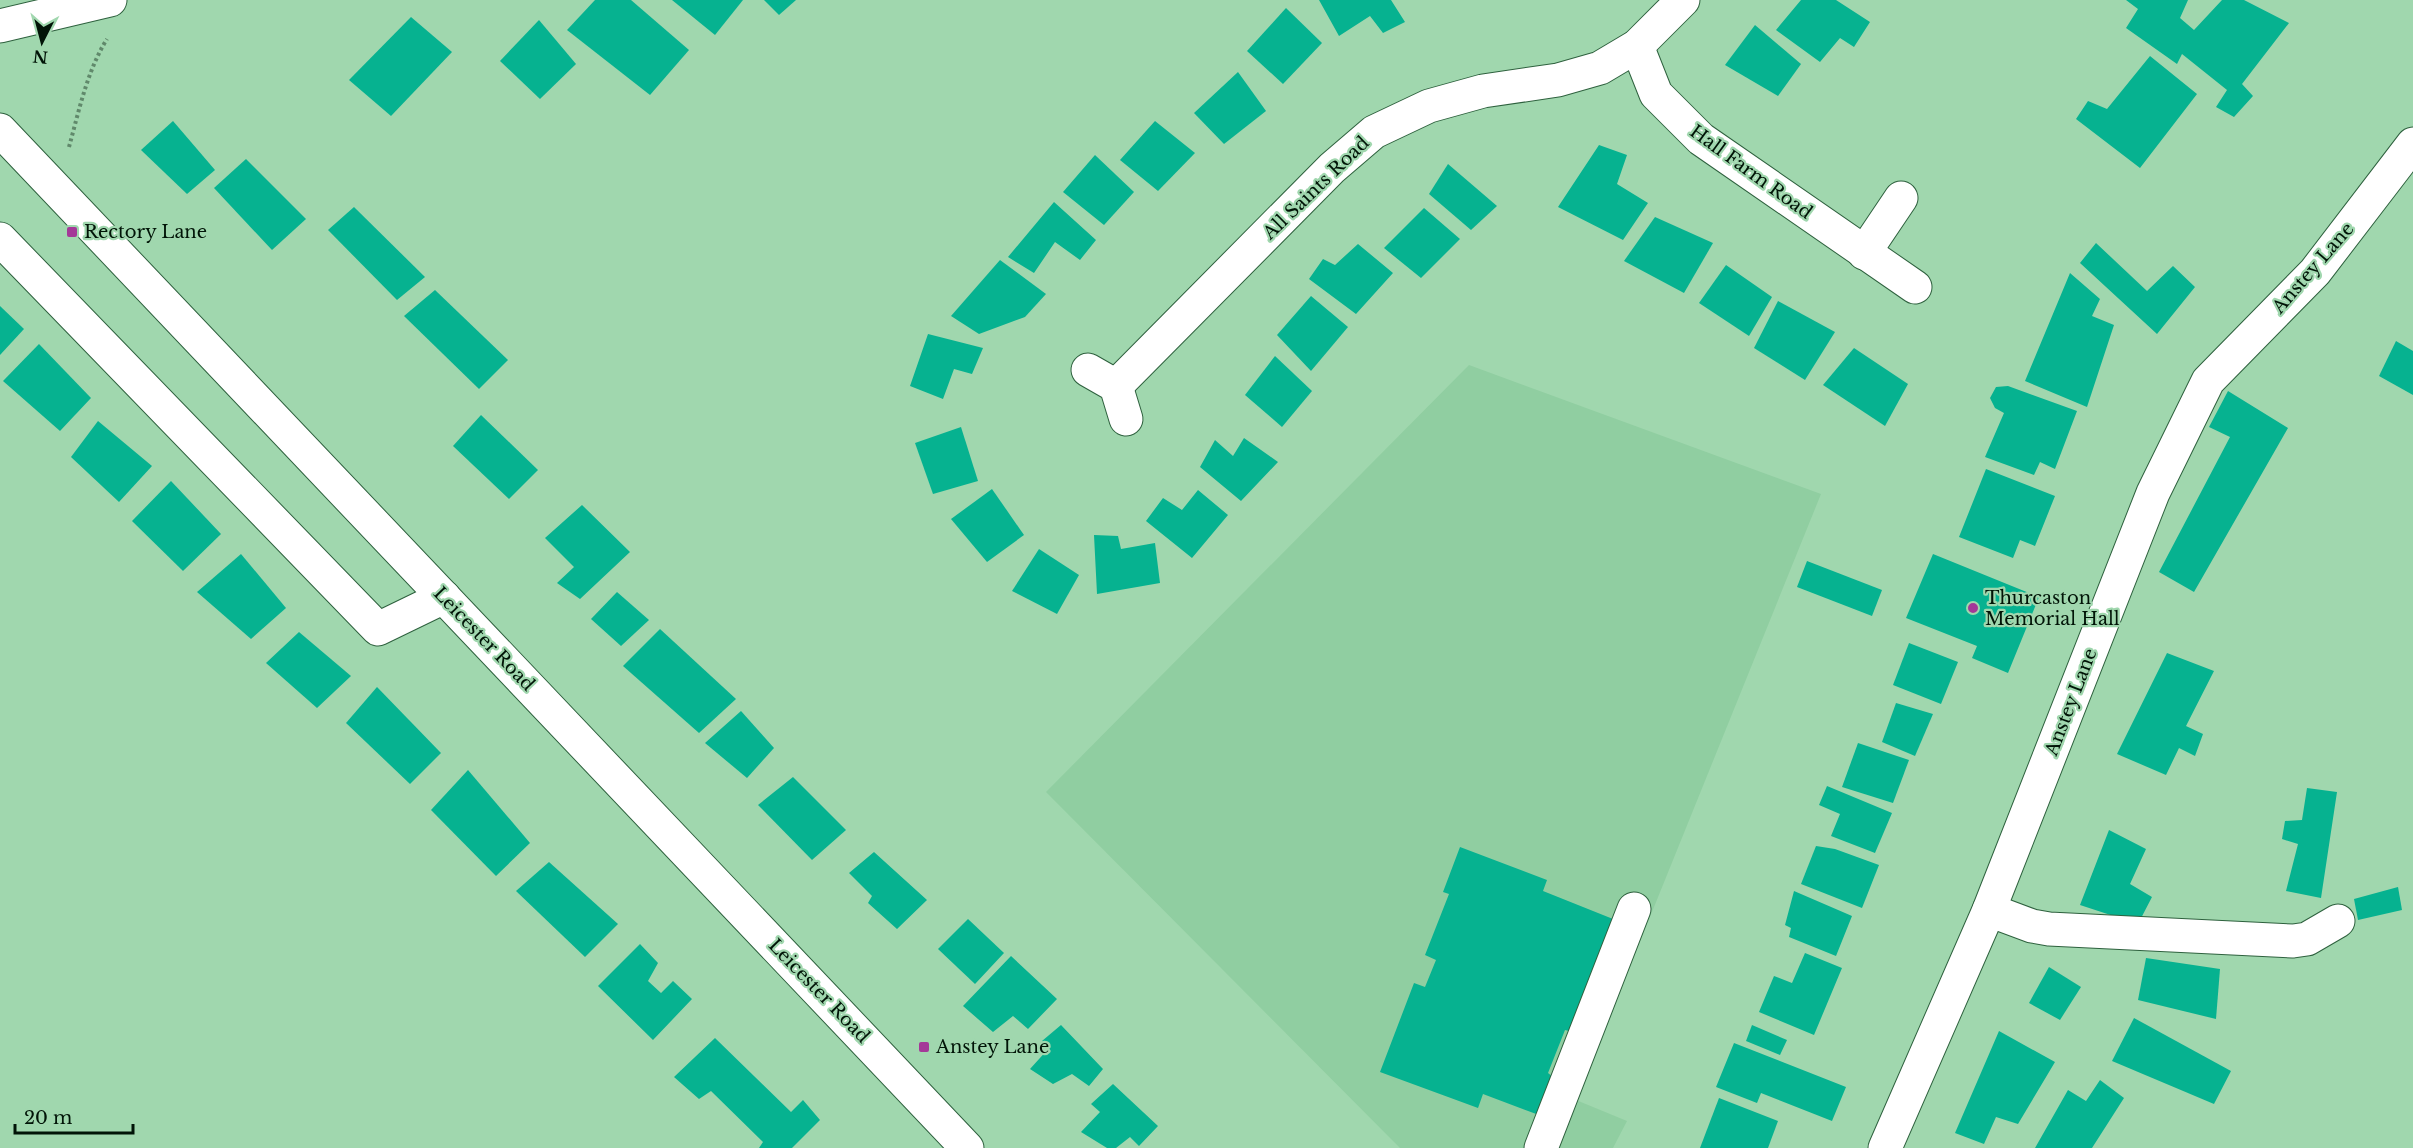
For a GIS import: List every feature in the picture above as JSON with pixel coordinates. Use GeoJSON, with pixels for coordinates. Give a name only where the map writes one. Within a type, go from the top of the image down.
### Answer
{"type":"FeatureCollection","features":[{"type":"Feature","properties":{"kind":"street"},"geometry":{"type":"LineString","coordinates":[[0,26],[110,0]]}},
{"type":"Feature","properties":{"kind":"street","name":"All Saints Road"},"geometry":{"type":"LineString","coordinates":[[1126,419],[1102,378],[1374,132],[1429,106],[1483,92],[1558,80],[1600,68],[1637,46],[1683,0]]}},
{"type":"Feature","properties":{"kind":"street","name":"Hall Farm Road"},"geometry":{"type":"LineString","coordinates":[[1637,46],[1656,94],[1701,140],[1915,287]]}},
{"type":"Feature","properties":{"kind":"street","name":"Leicester Road"},"geometry":{"type":"LineString","coordinates":[[2,136],[59,192],[967,1148]]}},
{"type":"Feature","properties":{"kind":"street","name":"Anstey Lane"},"geometry":{"type":"LineString","coordinates":[[1885,1148],[1989,910],[2153,493],[2208,381],[2315,272],[2413,144]]}},
{"type":"Feature","properties":{"kind":"street"},"geometry":{"type":"LineString","coordinates":[[1864,253],[1901,198]]}},
{"type":"Feature","properties":{"kind":"street"},"geometry":{"type":"LineString","coordinates":[[0,239],[378,629],[444,597]]}},
{"type":"Feature","properties":{"kind":"street"},"geometry":{"type":"LineString","coordinates":[[1540,1148],[1634,909]]}},
{"type":"Feature","properties":{"kind":"street"},"geometry":{"type":"LineString","coordinates":[[1989,910],[2032,926],[2049,929],[2293,941],[2307,939],[2338,921]]}},
{"type":"Feature","properties":{"kind":"path"},"geometry":{"type":"LineString","coordinates":[[59,192],[87,84],[110,33]]}},
{"type":"Feature","properties":{"kind":"shaded area"},"geometry":{"type":"Polygon","coordinates":[[[1469,365],[1821,494],[1576,1100],[1627,1121],[1613,1148],[1400,1148],[1046,792],[1469,365]]]}},
{"type":"Feature","properties":{"kind":"building"},"geometry":{"type":"Polygon","coordinates":[[[595,0],[631,0],[689,50],[650,95],[567,30],[595,0]]]}},
{"type":"Feature","properties":{"kind":"building"},"geometry":{"type":"Polygon","coordinates":[[[672,0],[743,0],[715,35],[672,0]]]}},
{"type":"Feature","properties":{"kind":"building"},"geometry":{"type":"Polygon","coordinates":[[[764,0],[796,0],[779,15],[764,0]]]}},
{"type":"Feature","properties":{"kind":"building"},"geometry":{"type":"Polygon","coordinates":[[[1319,0],[1391,0],[1405,22],[1383,33],[1370,16],[1339,36],[1319,0]]]}},
{"type":"Feature","properties":{"kind":"building"},"geometry":{"type":"Polygon","coordinates":[[[1801,0],[1836,0],[1870,22],[1854,47],[1840,38],[1820,62],[1776,30],[1801,0]]]}},
{"type":"Feature","properties":{"kind":"building"},"geometry":{"type":"Polygon","coordinates":[[[2126,0],[2188,0],[2180,18],[2194,30],[2222,0],[2244,0],[2289,23],[2242,84],[2253,96],[2234,117],[2216,107],[2227,90],[2182,54],[2177,64],[2126,28],[2138,9],[2126,0]]]}},
{"type":"Feature","properties":{"kind":"building"},"geometry":{"type":"Polygon","coordinates":[[[1286,8],[1322,43],[1283,84],[1247,51],[1286,8]]]}},
{"type":"Feature","properties":{"kind":"building"},"geometry":{"type":"Polygon","coordinates":[[[411,17],[452,52],[391,116],[349,80],[411,17]]]}},
{"type":"Feature","properties":{"kind":"building"},"geometry":{"type":"Polygon","coordinates":[[[539,20],[576,64],[540,99],[500,61],[539,20]]]}},
{"type":"Feature","properties":{"kind":"building"},"geometry":{"type":"Polygon","coordinates":[[[1755,25],[1801,64],[1778,96],[1725,65],[1755,25]]]}},
{"type":"Feature","properties":{"kind":"building"},"geometry":{"type":"Polygon","coordinates":[[[2150,56],[2197,94],[2140,168],[2076,119],[2088,101],[2107,109],[2150,56]]]}},
{"type":"Feature","properties":{"kind":"building"},"geometry":{"type":"Polygon","coordinates":[[[1238,72],[1266,111],[1224,144],[1194,113],[1238,72]]]}},
{"type":"Feature","properties":{"kind":"building"},"geometry":{"type":"Polygon","coordinates":[[[173,121],[215,170],[187,194],[141,150],[173,121]]]}},
{"type":"Feature","properties":{"kind":"building"},"geometry":{"type":"Polygon","coordinates":[[[1155,121],[1195,153],[1158,191],[1120,160],[1155,121]]]}},
{"type":"Feature","properties":{"kind":"building"},"geometry":{"type":"Polygon","coordinates":[[[1599,145],[1627,155],[1617,184],[1648,203],[1623,240],[1558,207],[1599,145]]]}},
{"type":"Feature","properties":{"kind":"building"},"geometry":{"type":"Polygon","coordinates":[[[1095,155],[1134,192],[1104,225],[1063,192],[1095,155]]]}},
{"type":"Feature","properties":{"kind":"building"},"geometry":{"type":"Polygon","coordinates":[[[246,159],[306,219],[272,250],[214,188],[246,159]]]}},
{"type":"Feature","properties":{"kind":"building"},"geometry":{"type":"Polygon","coordinates":[[[1448,164],[1497,206],[1471,230],[1429,194],[1448,164]]]}},
{"type":"Feature","properties":{"kind":"building"},"geometry":{"type":"Polygon","coordinates":[[[1054,202],[1096,240],[1080,260],[1055,242],[1034,273],[1008,257],[1054,202]]]}},
{"type":"Feature","properties":{"kind":"building"},"geometry":{"type":"Polygon","coordinates":[[[354,207],[425,277],[397,300],[328,230],[354,207]]]}},
{"type":"Feature","properties":{"kind":"building"},"geometry":{"type":"Polygon","coordinates":[[[1424,208],[1460,239],[1421,278],[1384,248],[1424,208]]]}},
{"type":"Feature","properties":{"kind":"building"},"geometry":{"type":"Polygon","coordinates":[[[1655,217],[1713,243],[1684,293],[1624,261],[1655,217]]]}},
{"type":"Feature","properties":{"kind":"building"},"geometry":{"type":"Polygon","coordinates":[[[2096,243],[2147,291],[2173,266],[2195,287],[2157,334],[2080,263],[2096,243]]]}},
{"type":"Feature","properties":{"kind":"building"},"geometry":{"type":"Polygon","coordinates":[[[1358,244],[1393,273],[1356,314],[1309,279],[1323,259],[1335,265],[1358,244]]]}},
{"type":"Feature","properties":{"kind":"building"},"geometry":{"type":"Polygon","coordinates":[[[1000,260],[1046,294],[1025,317],[979,334],[951,316],[1000,260]]]}},
{"type":"Feature","properties":{"kind":"building"},"geometry":{"type":"Polygon","coordinates":[[[1726,265],[1772,297],[1749,336],[1699,303],[1726,265]]]}},
{"type":"Feature","properties":{"kind":"building"},"geometry":{"type":"Polygon","coordinates":[[[2070,273],[2100,299],[2092,316],[2114,325],[2087,407],[2025,381],[2070,273]]]}},
{"type":"Feature","properties":{"kind":"building"},"geometry":{"type":"Polygon","coordinates":[[[435,290],[508,360],[479,389],[404,316],[435,290]]]}},
{"type":"Feature","properties":{"kind":"building"},"geometry":{"type":"Polygon","coordinates":[[[1311,296],[1348,327],[1311,371],[1277,335],[1311,296]]]}},
{"type":"Feature","properties":{"kind":"building"},"geometry":{"type":"Polygon","coordinates":[[[1778,301],[1835,332],[1805,380],[1754,348],[1778,301]]]}},
{"type":"Feature","properties":{"kind":"building"},"geometry":{"type":"Polygon","coordinates":[[[0,306],[24,329],[0,355],[0,306]]]}},
{"type":"Feature","properties":{"kind":"building"},"geometry":{"type":"Polygon","coordinates":[[[928,334],[983,348],[972,374],[954,369],[943,399],[910,386],[928,334]]]}},
{"type":"Feature","properties":{"kind":"building"},"geometry":{"type":"Polygon","coordinates":[[[2396,341],[2413,351],[2413,395],[2379,376],[2396,341]]]}},
{"type":"Feature","properties":{"kind":"building"},"geometry":{"type":"Polygon","coordinates":[[[39,344],[91,398],[60,431],[3,381],[39,344]]]}},
{"type":"Feature","properties":{"kind":"building"},"geometry":{"type":"Polygon","coordinates":[[[1854,348],[1908,384],[1885,426],[1823,385],[1854,348]]]}},
{"type":"Feature","properties":{"kind":"building"},"geometry":{"type":"Polygon","coordinates":[[[1275,356],[1312,391],[1282,427],[1245,395],[1275,356]]]}},
{"type":"Feature","properties":{"kind":"building"},"geometry":{"type":"Polygon","coordinates":[[[2008,386],[2077,411],[2055,469],[2040,462],[2034,475],[1985,457],[2004,413],[1995,408],[1990,398],[1996,387],[2008,386]]]}},
{"type":"Feature","properties":{"kind":"building"},"geometry":{"type":"Polygon","coordinates":[[[2228,391],[2288,428],[2194,592],[2159,572],[2230,437],[2209,427],[2228,391]]]}},
{"type":"Feature","properties":{"kind":"building"},"geometry":{"type":"Polygon","coordinates":[[[481,415],[538,470],[509,499],[453,446],[481,415]]]}},
{"type":"Feature","properties":{"kind":"building"},"geometry":{"type":"Polygon","coordinates":[[[98,421],[152,466],[119,502],[71,457],[98,421]]]}},
{"type":"Feature","properties":{"kind":"building"},"geometry":{"type":"Polygon","coordinates":[[[961,427],[978,481],[933,494],[915,443],[961,427]]]}},
{"type":"Feature","properties":{"kind":"building"},"geometry":{"type":"Polygon","coordinates":[[[1244,438],[1278,462],[1241,501],[1200,467],[1215,440],[1233,456],[1244,438]]]}},
{"type":"Feature","properties":{"kind":"building"},"geometry":{"type":"Polygon","coordinates":[[[1986,469],[2055,496],[2035,546],[2020,540],[2013,558],[1959,537],[1986,469]]]}},
{"type":"Feature","properties":{"kind":"building"},"geometry":{"type":"Polygon","coordinates":[[[171,481],[221,534],[183,571],[132,521],[171,481]]]}},
{"type":"Feature","properties":{"kind":"building"},"geometry":{"type":"Polygon","coordinates":[[[992,489],[1024,535],[987,562],[951,519],[992,489]]]}},
{"type":"Feature","properties":{"kind":"building"},"geometry":{"type":"Polygon","coordinates":[[[1198,490],[1228,515],[1192,558],[1146,521],[1163,498],[1182,510],[1198,490]]]}},
{"type":"Feature","properties":{"kind":"building"},"geometry":{"type":"Polygon","coordinates":[[[582,505],[630,552],[580,599],[557,583],[574,567],[545,538],[582,505]]]}},
{"type":"Feature","properties":{"kind":"building"},"geometry":{"type":"Polygon","coordinates":[[[1094,535],[1118,536],[1121,549],[1155,543],[1160,583],[1097,594],[1094,535]]]}},
{"type":"Feature","properties":{"kind":"building"},"geometry":{"type":"Polygon","coordinates":[[[1039,549],[1079,575],[1057,614],[1012,591],[1039,549]]]}},
{"type":"Feature","properties":{"kind":"building"},"geometry":{"type":"Polygon","coordinates":[[[241,554],[286,608],[251,639],[197,592],[241,554]]]}},
{"type":"Feature","properties":{"kind":"building","name":"Thurcaston Memorial Hall"},"geometry":{"type":"Polygon","coordinates":[[[1933,554],[2039,597],[2008,673],[1972,658],[1977,646],[1906,618],[1933,554]]]}},
{"type":"Feature","properties":{"kind":"building"},"geometry":{"type":"Polygon","coordinates":[[[1807,561],[1882,590],[1872,616],[1797,587],[1807,561]]]}},
{"type":"Feature","properties":{"kind":"building"},"geometry":{"type":"Polygon","coordinates":[[[617,592],[649,620],[621,646],[591,619],[617,592]]]}},
{"type":"Feature","properties":{"kind":"building"},"geometry":{"type":"Polygon","coordinates":[[[660,629],[736,699],[699,733],[623,666],[660,629]]]}},
{"type":"Feature","properties":{"kind":"building"},"geometry":{"type":"Polygon","coordinates":[[[299,632],[351,676],[317,708],[266,663],[299,632]]]}},
{"type":"Feature","properties":{"kind":"building"},"geometry":{"type":"Polygon","coordinates":[[[1909,643],[1958,662],[1941,704],[1893,685],[1909,643]]]}},
{"type":"Feature","properties":{"kind":"building"},"geometry":{"type":"Polygon","coordinates":[[[2167,653],[2214,671],[2186,726],[2203,734],[2195,756],[2179,748],[2166,775],[2117,754],[2167,653]]]}},
{"type":"Feature","properties":{"kind":"building"},"geometry":{"type":"Polygon","coordinates":[[[377,687],[441,753],[410,784],[346,723],[377,687]]]}},
{"type":"Feature","properties":{"kind":"building"},"geometry":{"type":"Polygon","coordinates":[[[1896,703],[1933,714],[1915,756],[1882,742],[1896,703]]]}},
{"type":"Feature","properties":{"kind":"building"},"geometry":{"type":"Polygon","coordinates":[[[741,711],[774,748],[747,778],[705,743],[741,711]]]}},
{"type":"Feature","properties":{"kind":"building"},"geometry":{"type":"Polygon","coordinates":[[[1858,743],[1909,760],[1893,803],[1842,787],[1858,743]]]}},
{"type":"Feature","properties":{"kind":"building"},"geometry":{"type":"Polygon","coordinates":[[[468,770],[530,843],[496,876],[431,810],[468,770]]]}},
{"type":"Feature","properties":{"kind":"building"},"geometry":{"type":"Polygon","coordinates":[[[793,777],[846,830],[812,860],[758,805],[793,777]]]}},
{"type":"Feature","properties":{"kind":"building"},"geometry":{"type":"Polygon","coordinates":[[[1827,786],[1892,813],[1875,853],[1831,836],[1840,814],[1819,805],[1827,786]]]}},
{"type":"Feature","properties":{"kind":"building"},"geometry":{"type":"Polygon","coordinates":[[[2307,788],[2337,792],[2321,898],[2286,891],[2298,844],[2282,839],[2285,821],[2302,820],[2307,788]]]}},
{"type":"Feature","properties":{"kind":"building"},"geometry":{"type":"Polygon","coordinates":[[[2109,830],[2146,849],[2130,884],[2152,897],[2138,924],[2080,905],[2109,830]]]}},
{"type":"Feature","properties":{"kind":"building"},"geometry":{"type":"Polygon","coordinates":[[[1816,846],[1835,849],[1879,865],[1862,908],[1801,884],[1816,846]]]}},
{"type":"Feature","properties":{"kind":"building"},"geometry":{"type":"Polygon","coordinates":[[[1460,847],[1547,880],[1543,891],[1613,919],[1569,1031],[1565,1030],[1548,1073],[1553,1077],[1539,1115],[1483,1094],[1478,1108],[1380,1072],[1414,983],[1425,987],[1436,960],[1425,955],[1449,894],[1443,892],[1460,847]]]}},
{"type":"Feature","properties":{"kind":"building"},"geometry":{"type":"Polygon","coordinates":[[[874,852],[927,900],[897,929],[868,903],[872,896],[849,873],[874,852]]]}},
{"type":"Feature","properties":{"kind":"building"},"geometry":{"type":"Polygon","coordinates":[[[549,862],[618,924],[585,957],[516,891],[549,862]]]}},
{"type":"Feature","properties":{"kind":"building"},"geometry":{"type":"Polygon","coordinates":[[[2398,887],[2402,910],[2358,920],[2354,899],[2398,887]]]}},
{"type":"Feature","properties":{"kind":"building"},"geometry":{"type":"Polygon","coordinates":[[[1794,891],[1852,916],[1836,956],[1789,937],[1791,928],[1785,925],[1794,891]]]}},
{"type":"Feature","properties":{"kind":"building"},"geometry":{"type":"Polygon","coordinates":[[[968,919],[1004,953],[975,984],[938,949],[968,919]]]}},
{"type":"Feature","properties":{"kind":"building"},"geometry":{"type":"Polygon","coordinates":[[[640,944],[658,963],[648,981],[661,993],[673,981],[692,999],[653,1040],[598,986],[640,944]]]}},
{"type":"Feature","properties":{"kind":"building"},"geometry":{"type":"Polygon","coordinates":[[[1805,953],[1842,968],[1814,1035],[1759,1012],[1774,976],[1792,983],[1805,953]]]}},
{"type":"Feature","properties":{"kind":"building"},"geometry":{"type":"Polygon","coordinates":[[[1011,956],[1057,999],[1028,1029],[1013,1016],[993,1032],[963,1006],[1011,956]]]}},
{"type":"Feature","properties":{"kind":"building"},"geometry":{"type":"Polygon","coordinates":[[[2146,958],[2220,969],[2216,1019],[2138,1000],[2146,958]]]}},
{"type":"Feature","properties":{"kind":"building"},"geometry":{"type":"Polygon","coordinates":[[[2049,967],[2081,987],[2060,1020],[2029,1003],[2049,967]]]}},
{"type":"Feature","properties":{"kind":"building"},"geometry":{"type":"Polygon","coordinates":[[[2134,1018],[2231,1071],[2214,1104],[2112,1061],[2134,1018]]]}},
{"type":"Feature","properties":{"kind":"building"},"geometry":{"type":"Polygon","coordinates":[[[1061,1025],[1103,1069],[1089,1086],[1072,1074],[1053,1084],[1030,1069],[1049,1048],[1042,1041],[1061,1025]]]}},
{"type":"Feature","properties":{"kind":"building"},"geometry":{"type":"Polygon","coordinates":[[[1752,1025],[1787,1040],[1780,1055],[1746,1041],[1752,1025]]]}},
{"type":"Feature","properties":{"kind":"building"},"geometry":{"type":"Polygon","coordinates":[[[1999,1031],[2055,1062],[2018,1124],[1996,1117],[1984,1144],[1955,1133],[1999,1031]]]}},
{"type":"Feature","properties":{"kind":"building"},"geometry":{"type":"Polygon","coordinates":[[[715,1038],[791,1112],[803,1100],[820,1120],[792,1148],[759,1148],[763,1142],[711,1091],[699,1099],[674,1077],[715,1038]]]}},
{"type":"Feature","properties":{"kind":"building"},"geometry":{"type":"Polygon","coordinates":[[[1734,1043],[1846,1087],[1832,1121],[1761,1093],[1757,1103],[1716,1087],[1734,1043]]]}},
{"type":"Feature","properties":{"kind":"building"},"geometry":{"type":"Polygon","coordinates":[[[2100,1080],[2124,1098],[2092,1148],[2035,1148],[2068,1090],[2086,1101],[2100,1080]]]}},
{"type":"Feature","properties":{"kind":"building"},"geometry":{"type":"Polygon","coordinates":[[[1113,1084],[1158,1126],[1139,1146],[1130,1137],[1116,1148],[1107,1148],[1081,1132],[1100,1112],[1091,1104],[1113,1084]]]}},
{"type":"Feature","properties":{"kind":"building"},"geometry":{"type":"Polygon","coordinates":[[[1719,1098],[1778,1121],[1768,1148],[1700,1148],[1719,1098]]]}},
{"type":"Feature","properties":{"kind":"place","name":"Rectory Lane"},"geometry":{"type":"Point","coordinates":[72,232]}},
{"type":"Feature","properties":{"kind":"place","name":"Thurcaston Memorial Hall"},"geometry":{"type":"Point","coordinates":[1973,608]}},
{"type":"Feature","properties":{"kind":"place","name":"Anstey Lane"},"geometry":{"type":"Point","coordinates":[924,1047]}}]}
